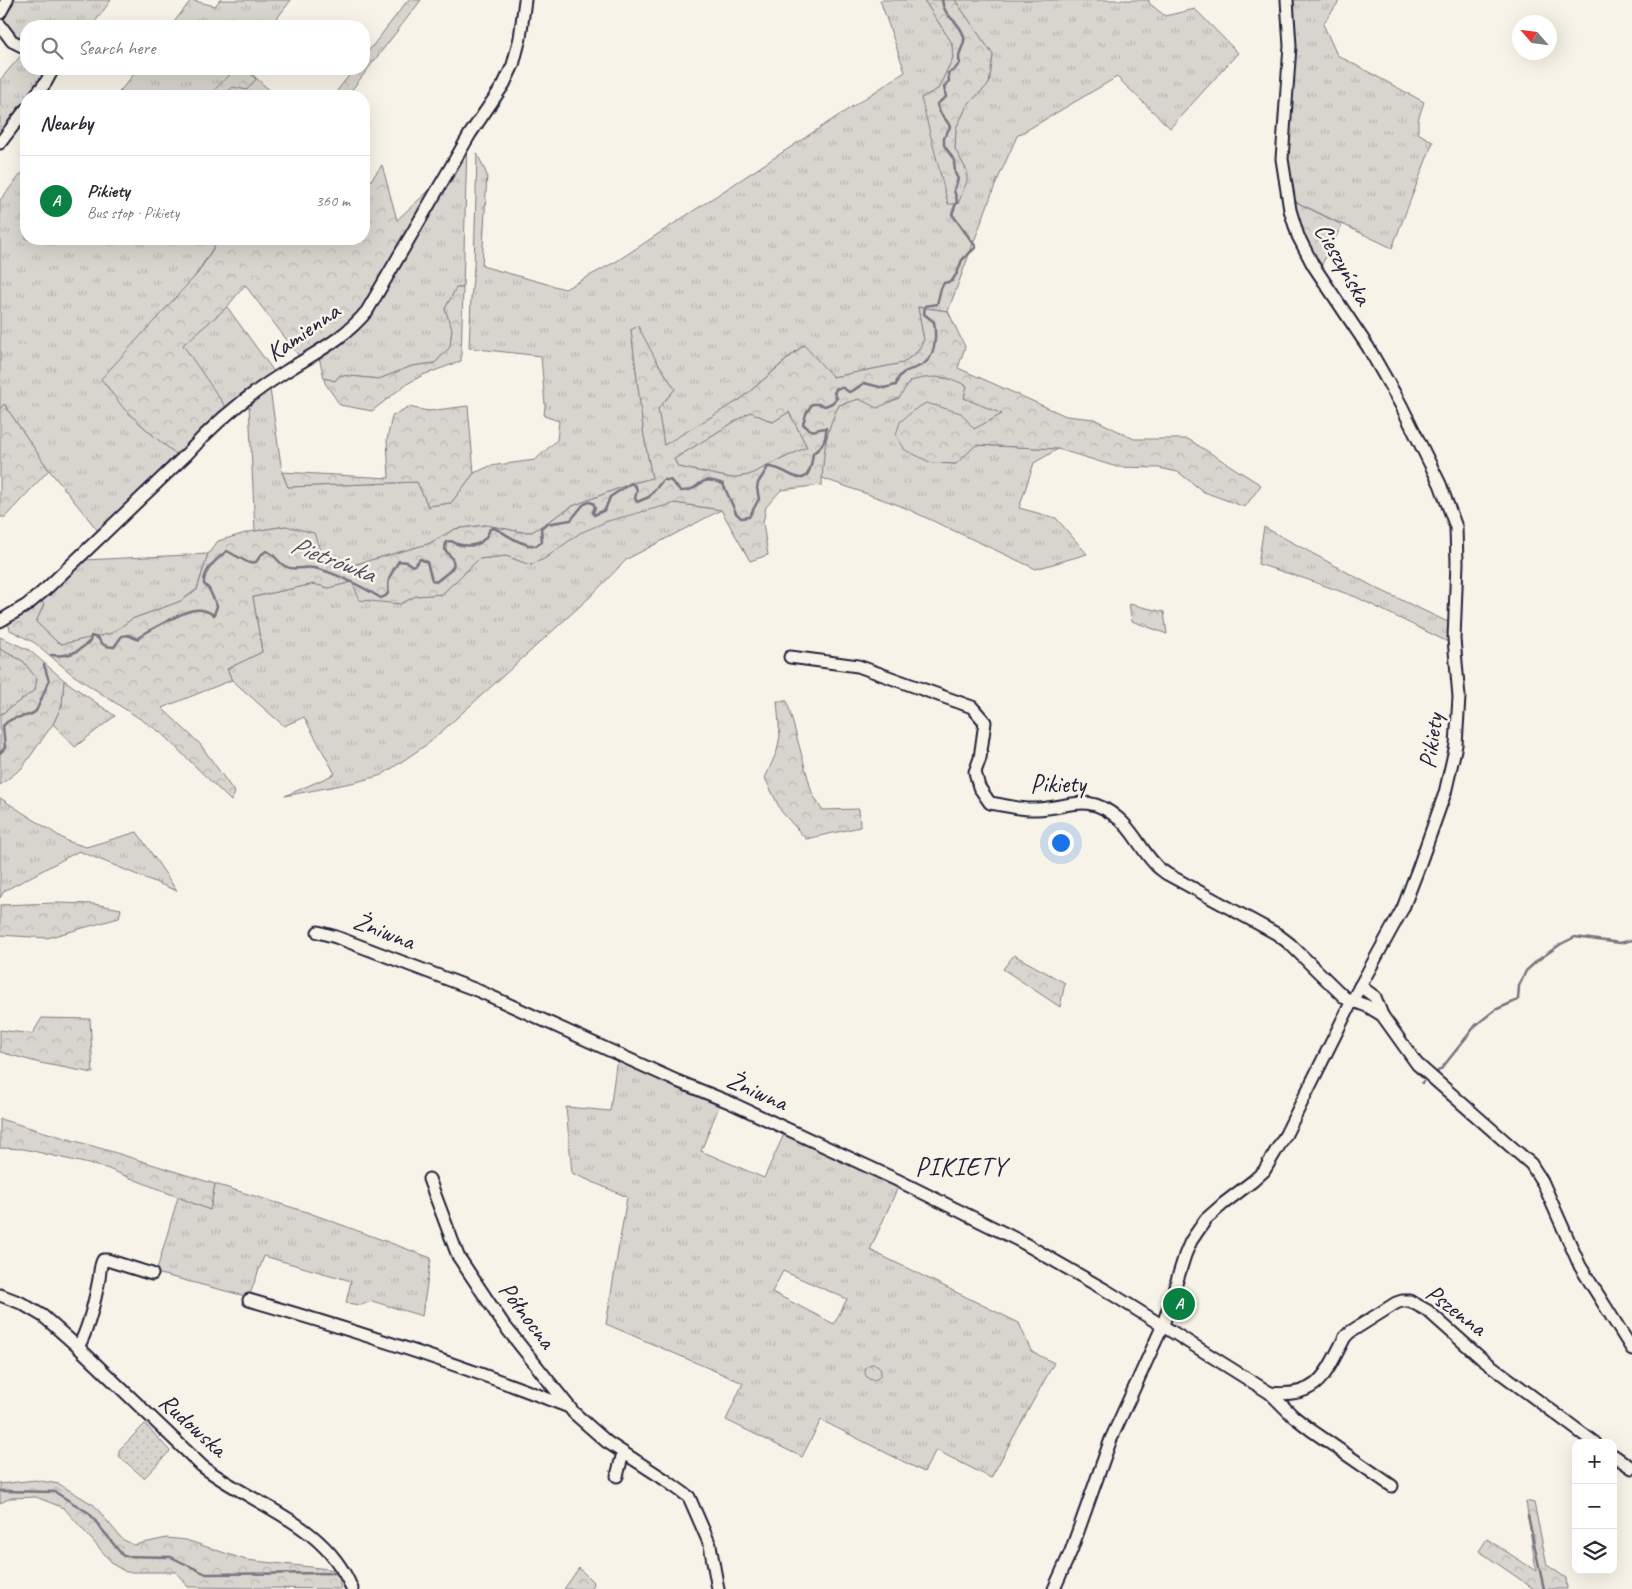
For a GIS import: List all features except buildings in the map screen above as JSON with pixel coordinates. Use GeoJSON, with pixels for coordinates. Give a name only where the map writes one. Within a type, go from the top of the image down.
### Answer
{"type":"FeatureCollection","features":[{"type":"Feature","properties":{"kind":"street"},"geometry":{"type":"LineString","coordinates":[[0,13],[7,0]]}},
{"type":"Feature","properties":{"kind":"street","name":"Kamienna"},"geometry":{"type":"LineString","coordinates":[[0,621],[27,605],[47,588],[186,455],[205,433],[238,405],[284,372],[343,336],[356,325],[367,311],[470,134],[504,84],[513,65],[520,38],[525,0]]}},
{"type":"Feature","properties":{"kind":"street","name":"Cieszyńska"},"geometry":{"type":"LineString","coordinates":[[1287,0],[1290,46],[1282,159],[1290,210],[1298,236],[1313,265],[1368,346],[1397,398],[1440,484],[1456,527]]}},
{"type":"Feature","properties":{"kind":"street"},"geometry":{"type":"LineString","coordinates":[[0,25],[12,41],[20,45]]}},
{"type":"Feature","properties":{"kind":"street"},"geometry":{"type":"LineString","coordinates":[[40,90],[50,75]]}},
{"type":"Feature","properties":{"kind":"street"},"geometry":{"type":"LineString","coordinates":[[0,143],[20,116]]}},
{"type":"Feature","properties":{"kind":"street","name":"Pikiety"},"geometry":{"type":"LineString","coordinates":[[1054,1589],[1071,1551],[1122,1411],[1163,1325],[1185,1255],[1192,1241],[1206,1219],[1253,1181],[1273,1158],[1352,1001],[1403,908],[1418,870],[1452,768],[1458,720],[1459,696],[1454,639],[1457,563],[1456,527]]}},
{"type":"Feature","properties":{"kind":"street","name":"Pikiety"},"geometry":{"type":"LineString","coordinates":[[790,657],[858,666],[972,707],[985,722],[980,758],[975,772],[979,788],[990,803],[1035,809],[1076,802],[1090,803],[1106,809],[1121,820],[1155,865],[1167,874],[1277,934],[1290,944],[1345,998],[1352,1001]]}},
{"type":"Feature","properties":{"kind":"street","name":"Żniwna"},"geometry":{"type":"LineString","coordinates":[[318,932],[336,937],[478,992],[677,1081],[730,1102],[901,1182],[1020,1241],[1163,1325]]}},
{"type":"Feature","properties":{"kind":"street"},"geometry":{"type":"LineString","coordinates":[[1360,986],[1375,997],[1382,1015],[1417,1064],[1531,1164],[1543,1183],[1580,1266],[1632,1349]]}},
{"type":"Feature","properties":{"kind":"street"},"geometry":{"type":"LineString","coordinates":[[1352,1001],[1367,1006],[1382,1015]]}},
{"type":"Feature","properties":{"kind":"street","name":"Północna"},"geometry":{"type":"LineString","coordinates":[[429,1179],[458,1256],[504,1325],[570,1407],[594,1432],[623,1453],[664,1478],[689,1497],[710,1546],[718,1589]]}},
{"type":"Feature","properties":{"kind":"street"},"geometry":{"type":"LineString","coordinates":[[78,1347],[86,1329],[103,1260],[152,1274]]}},
{"type":"Feature","properties":{"kind":"street","name":"Rudowska"},"geometry":{"type":"LineString","coordinates":[[0,1295],[26,1306],[43,1316],[202,1466],[225,1482],[271,1507],[321,1542],[341,1566],[352,1589]]}},
{"type":"Feature","properties":{"kind":"street"},"geometry":{"type":"LineString","coordinates":[[248,1300],[412,1350],[570,1407]]}},
{"type":"Feature","properties":{"kind":"street","name":"Pszenna"},"geometry":{"type":"LineString","coordinates":[[1270,1393],[1286,1394],[1306,1390],[1321,1380],[1345,1337],[1350,1332],[1396,1303],[1410,1301],[1428,1311],[1482,1359],[1590,1439]]}},
{"type":"Feature","properties":{"kind":"street"},"geometry":{"type":"LineString","coordinates":[[1163,1325],[1270,1393],[1293,1416],[1311,1430],[1392,1486]]}},
{"type":"Feature","properties":{"kind":"street"},"geometry":{"type":"LineString","coordinates":[[617,1476],[623,1453]]}},
{"type":"Feature","properties":{"kind":"street"},"geometry":{"type":"LineString","coordinates":[[1617,1458],[1632,1468]]}},
{"type":"Feature","properties":{"kind":"green space"},"geometry":{"type":"Polygon","coordinates":[[[12,0],[111,0],[96,20],[20,20],[20,40],[5,29],[4,20],[12,0]]]}},
{"type":"Feature","properties":{"kind":"green space"},"geometry":{"type":"Polygon","coordinates":[[[191,0],[215,6],[220,0],[291,0],[276,20],[176,20],[191,0]]]}},
{"type":"Feature","properties":{"kind":"green space"},"geometry":{"type":"Polygon","coordinates":[[[408,0],[421,0],[370,66],[370,49],[408,0]]]}},
{"type":"Feature","properties":{"kind":"green space"},"geometry":{"type":"Polygon","coordinates":[[[880,0],[924,0],[952,43],[953,58],[938,89],[921,98],[967,171],[955,149],[956,128],[968,104],[989,84],[993,55],[955,0],[1149,0],[1149,3],[1165,16],[1195,9],[1238,53],[1170,128],[1117,77],[1017,136],[994,188],[948,311],[918,307],[924,340],[918,351],[903,363],[833,377],[803,345],[741,399],[664,446],[658,409],[675,389],[656,360],[631,329],[644,436],[652,478],[627,485],[573,506],[532,532],[521,532],[486,525],[455,529],[428,544],[346,567],[324,561],[286,526],[255,531],[249,405],[270,389],[282,472],[288,487],[417,482],[428,506],[451,503],[474,473],[490,466],[535,460],[557,440],[559,421],[544,416],[545,405],[541,356],[469,348],[474,267],[477,153],[487,175],[482,266],[565,289],[617,261],[905,72],[880,0]]]}},
{"type":"Feature","properties":{"kind":"green space"},"geometry":{"type":"Polygon","coordinates":[[[924,0],[955,0],[993,55],[989,84],[968,104],[956,128],[955,149],[967,171],[967,181],[958,204],[948,204],[921,98],[938,89],[953,58],[952,43],[924,0]]]}},
{"type":"Feature","properties":{"kind":"green space"},"geometry":{"type":"Polygon","coordinates":[[[1294,0],[1340,0],[1323,24],[1337,55],[1424,102],[1418,120],[1418,133],[1433,142],[1392,248],[1294,201],[1287,154],[1294,35],[1294,0]]]}},
{"type":"Feature","properties":{"kind":"green space"},"geometry":{"type":"Polygon","coordinates":[[[20,57],[20,75],[44,75],[34,90],[20,90],[20,108],[0,134],[0,80],[20,57]]]}},
{"type":"Feature","properties":{"kind":"green space"},"geometry":{"type":"Polygon","coordinates":[[[133,75],[253,75],[269,90],[121,90],[133,75]]]}},
{"type":"Feature","properties":{"kind":"green space"},"geometry":{"type":"Polygon","coordinates":[[[230,75],[252,75],[256,79],[247,90],[233,87],[229,90],[214,90],[230,75]]]}},
{"type":"Feature","properties":{"kind":"green space"},"geometry":{"type":"Polygon","coordinates":[[[349,75],[363,75],[352,90],[338,90],[349,75]]]}},
{"type":"Feature","properties":{"kind":"green space"},"geometry":{"type":"Polygon","coordinates":[[[467,145],[463,288],[456,288],[445,309],[452,329],[450,347],[435,363],[412,366],[379,379],[340,375],[335,381],[324,378],[319,357],[348,338],[368,317],[467,145]]]}},
{"type":"Feature","properties":{"kind":"green space"},"geometry":{"type":"Polygon","coordinates":[[[382,165],[397,220],[436,184],[363,309],[340,332],[299,356],[245,285],[227,307],[183,345],[227,409],[213,418],[176,454],[125,410],[101,379],[198,273],[215,245],[370,245],[370,182],[382,165]]]}},
{"type":"Feature","properties":{"kind":"green space"},"geometry":{"type":"Polygon","coordinates":[[[20,175],[20,245],[215,245],[116,397],[136,420],[176,454],[99,532],[49,470],[4,404],[0,409],[0,200],[20,175]]]}},
{"type":"Feature","properties":{"kind":"green space"},"geometry":{"type":"Polygon","coordinates":[[[1294,201],[1342,225],[1321,266],[1303,239],[1294,201]]]}},
{"type":"Feature","properties":{"kind":"green space"},"geometry":{"type":"Polygon","coordinates":[[[456,288],[463,288],[461,361],[423,375],[405,385],[372,411],[340,405],[325,383],[324,378],[335,381],[340,375],[379,379],[412,366],[435,363],[450,347],[452,329],[445,309],[456,288]]]}},
{"type":"Feature","properties":{"kind":"green space"},"geometry":{"type":"Polygon","coordinates":[[[227,307],[275,373],[227,409],[182,345],[227,307]]]}},
{"type":"Feature","properties":{"kind":"green space"},"geometry":{"type":"Polygon","coordinates":[[[918,307],[948,311],[965,347],[958,368],[1066,416],[1094,419],[1134,439],[1188,439],[1261,485],[1245,507],[1204,492],[1178,472],[1159,468],[1117,467],[1058,449],[976,445],[956,464],[932,463],[905,450],[896,435],[900,422],[914,410],[926,403],[961,413],[974,429],[1002,414],[964,398],[967,386],[952,379],[932,377],[910,381],[899,398],[877,408],[859,399],[839,405],[831,424],[826,444],[822,485],[781,490],[766,507],[763,523],[768,555],[750,561],[721,510],[675,503],[608,521],[580,533],[544,559],[530,565],[506,556],[479,559],[442,594],[416,596],[400,604],[360,600],[352,582],[328,588],[314,584],[253,597],[262,652],[227,669],[232,680],[162,708],[200,744],[235,793],[231,801],[160,732],[73,675],[35,643],[10,630],[8,623],[40,600],[44,604],[36,622],[56,641],[62,644],[112,633],[132,619],[181,601],[197,590],[208,554],[218,541],[249,532],[286,526],[314,533],[324,561],[346,567],[428,544],[455,529],[486,525],[521,532],[532,532],[573,506],[627,485],[652,478],[644,436],[631,330],[638,326],[656,360],[675,389],[658,409],[664,445],[741,399],[804,345],[833,377],[903,363],[918,351],[924,340],[918,307]],[[750,412],[674,459],[678,467],[731,478],[749,475],[807,447],[789,412],[773,422],[750,412]]]}},
{"type":"Feature","properties":{"kind":"green space"},"geometry":{"type":"Polygon","coordinates":[[[931,376],[956,380],[967,386],[964,398],[1003,414],[974,429],[932,463],[955,464],[976,445],[1058,449],[1034,463],[1019,508],[1056,518],[1087,554],[1036,569],[901,506],[822,478],[826,440],[831,422],[839,405],[859,399],[899,398],[909,381],[931,376]]]}},
{"type":"Feature","properties":{"kind":"green space"},"geometry":{"type":"Polygon","coordinates":[[[4,404],[49,470],[5,517],[0,517],[0,409],[4,404]]]}},
{"type":"Feature","properties":{"kind":"green space"},"geometry":{"type":"Polygon","coordinates":[[[468,406],[474,473],[451,503],[428,506],[417,482],[288,487],[282,472],[389,478],[387,440],[392,416],[408,407],[428,411],[468,406]]]}},
{"type":"Feature","properties":{"kind":"green space"},"geometry":{"type":"Polygon","coordinates":[[[750,412],[773,422],[789,412],[807,447],[749,475],[731,478],[678,467],[674,459],[750,412]]]}},
{"type":"Feature","properties":{"kind":"green space"},"geometry":{"type":"Polygon","coordinates":[[[675,503],[721,510],[627,559],[590,597],[429,743],[382,775],[285,796],[335,774],[304,717],[284,726],[232,680],[227,669],[262,652],[253,597],[314,584],[328,588],[352,582],[400,604],[416,596],[442,594],[479,559],[506,556],[531,565],[573,537],[601,522],[675,503]]]}},
{"type":"Feature","properties":{"kind":"green space"},"geometry":{"type":"Polygon","coordinates":[[[1264,527],[1376,588],[1452,624],[1452,644],[1356,597],[1258,564],[1264,527]]]}},
{"type":"Feature","properties":{"kind":"green space"},"geometry":{"type":"Polygon","coordinates":[[[208,554],[197,589],[181,601],[132,619],[112,634],[62,644],[56,641],[36,622],[44,604],[40,600],[84,560],[208,554]]]}},
{"type":"Feature","properties":{"kind":"green space"},"geometry":{"type":"Polygon","coordinates":[[[1129,604],[1164,612],[1167,634],[1132,621],[1129,604]]]}},
{"type":"Feature","properties":{"kind":"green space"},"geometry":{"type":"Polygon","coordinates":[[[0,637],[29,650],[64,680],[62,705],[53,724],[22,768],[0,785],[0,715],[35,690],[37,679],[23,661],[0,649],[0,637]]]}},
{"type":"Feature","properties":{"kind":"green space"},"geometry":{"type":"Polygon","coordinates":[[[0,649],[23,661],[37,679],[36,690],[0,715],[0,649]]]}},
{"type":"Feature","properties":{"kind":"green space"},"geometry":{"type":"Polygon","coordinates":[[[64,680],[115,716],[75,747],[53,724],[62,705],[64,680]]]}},
{"type":"Feature","properties":{"kind":"green space"},"geometry":{"type":"Polygon","coordinates":[[[777,701],[787,701],[812,793],[822,810],[859,809],[860,827],[806,839],[781,811],[765,778],[777,751],[780,736],[777,701]]]}},
{"type":"Feature","properties":{"kind":"green space"},"geometry":{"type":"Polygon","coordinates":[[[0,798],[67,841],[86,847],[137,832],[177,891],[79,851],[4,891],[0,898],[0,798]]]}},
{"type":"Feature","properties":{"kind":"green space"},"geometry":{"type":"Polygon","coordinates":[[[94,904],[121,909],[119,918],[47,938],[0,935],[0,905],[94,904]]]}},
{"type":"Feature","properties":{"kind":"green space"},"geometry":{"type":"Polygon","coordinates":[[[1014,955],[1065,983],[1060,1007],[1003,969],[1014,955]]]}},
{"type":"Feature","properties":{"kind":"green space"},"geometry":{"type":"Polygon","coordinates":[[[42,1018],[90,1019],[93,1073],[40,1063],[0,1052],[0,1030],[32,1034],[42,1018]]]}},
{"type":"Feature","properties":{"kind":"green space"},"geometry":{"type":"Polygon","coordinates":[[[621,1060],[719,1106],[701,1151],[764,1178],[785,1132],[898,1187],[870,1250],[1019,1323],[1031,1351],[1054,1363],[991,1478],[936,1450],[924,1472],[821,1420],[802,1457],[726,1420],[743,1383],[606,1324],[627,1197],[572,1173],[566,1107],[610,1111],[616,1065],[621,1060]],[[783,1271],[772,1292],[834,1324],[847,1299],[783,1271]]]}},
{"type":"Feature","properties":{"kind":"green space"},"geometry":{"type":"Polygon","coordinates":[[[0,1119],[215,1184],[210,1210],[106,1168],[24,1149],[0,1148],[0,1119]]]}},
{"type":"Feature","properties":{"kind":"green space"},"geometry":{"type":"Polygon","coordinates":[[[215,1184],[307,1212],[431,1258],[422,1316],[372,1301],[361,1305],[346,1303],[351,1281],[264,1256],[249,1297],[156,1273],[178,1197],[210,1210],[215,1184]]]}},
{"type":"Feature","properties":{"kind":"green space"},"geometry":{"type":"Polygon","coordinates":[[[870,1364],[876,1364],[881,1369],[879,1378],[870,1380],[865,1375],[865,1369],[870,1364]]]}},
{"type":"Feature","properties":{"kind":"green space"},"geometry":{"type":"Polygon","coordinates":[[[145,1424],[170,1451],[144,1478],[119,1456],[119,1450],[145,1424]]]}},
{"type":"Feature","properties":{"kind":"green space"},"geometry":{"type":"Polygon","coordinates":[[[35,1480],[59,1484],[94,1505],[122,1539],[134,1545],[167,1538],[186,1540],[246,1560],[338,1570],[341,1589],[188,1587],[176,1572],[126,1572],[114,1565],[64,1508],[36,1497],[11,1498],[0,1503],[0,1482],[1,1484],[35,1480]]]}},
{"type":"Feature","properties":{"kind":"green space"},"geometry":{"type":"Polygon","coordinates":[[[1526,1501],[1534,1503],[1547,1565],[1566,1578],[1567,1589],[1534,1589],[1479,1551],[1487,1539],[1536,1571],[1526,1501]]]}},
{"type":"Feature","properties":{"kind":"green space"},"geometry":{"type":"Polygon","coordinates":[[[579,1568],[594,1583],[592,1589],[564,1589],[579,1568]]]}},
{"type":"Feature","properties":{"kind":"waterway","name":"Pietrówka"},"geometry":{"type":"LineString","coordinates":[[51,655],[68,655],[77,651],[90,641],[91,636],[98,638],[104,645],[114,647],[122,636],[128,635],[137,639],[165,622],[190,611],[200,610],[214,615],[217,606],[209,589],[204,584],[204,579],[211,565],[227,551],[249,563],[256,562],[266,551],[287,567],[322,570],[348,580],[381,598],[388,593],[388,583],[399,561],[407,562],[412,566],[420,559],[427,562],[432,580],[436,582],[450,571],[454,564],[445,550],[446,542],[451,541],[468,546],[477,544],[485,539],[490,529],[494,528],[519,542],[536,546],[542,542],[541,528],[546,524],[571,520],[583,505],[589,502],[593,503],[595,507],[594,515],[605,510],[610,497],[631,483],[636,487],[635,498],[637,502],[649,497],[663,480],[670,480],[681,491],[693,488],[704,481],[714,481],[723,484],[736,513],[741,518],[749,517],[759,499],[758,483],[768,467],[796,477],[802,478],[807,475],[813,453],[822,445],[826,432],[826,428],[813,431],[803,424],[812,404],[825,406],[832,403],[837,398],[834,393],[837,388],[843,388],[849,392],[864,383],[884,388],[896,385],[901,374],[924,364],[931,356],[935,342],[934,322],[924,314],[925,306],[937,304],[944,283],[952,281],[962,260],[976,247],[952,214],[957,201],[954,190],[958,179],[955,173],[954,160],[944,145],[944,138],[950,127],[937,104],[946,97],[944,87],[949,81],[948,73],[954,70],[960,63],[959,56],[964,43],[964,37],[962,31],[943,6],[942,0]]}},
{"type":"Feature","properties":{"kind":"waterway","name":"Pietrówka"},"geometry":{"type":"LineString","coordinates":[[0,753],[5,748],[3,726],[11,719],[32,714],[36,711],[49,681],[44,665]]}},
{"type":"Feature","properties":{"kind":"waterway"},"geometry":{"type":"LineString","coordinates":[[1437,1072],[1476,1025],[1495,1010],[1518,1000],[1519,986],[1526,971],[1561,944],[1575,937],[1620,943],[1632,940]]}},
{"type":"Feature","properties":{"kind":"waterway"},"geometry":{"type":"LineString","coordinates":[[0,1491],[55,1492],[89,1513],[123,1556],[171,1557],[206,1574],[338,1573]]}},
{"type":"Feature","properties":{"kind":"waterway"},"geometry":{"type":"LineString","coordinates":[[1528,1516],[1544,1589]]}},
{"type":"Feature","properties":{"kind":"place","name":"Pikiety"},"geometry":{"type":"Point","coordinates":[1179,1304]}},
{"type":"Feature","properties":{"kind":"district","name":"PIKIETY"},"geometry":{"type":"Point","coordinates":[961,1166]}}]}
